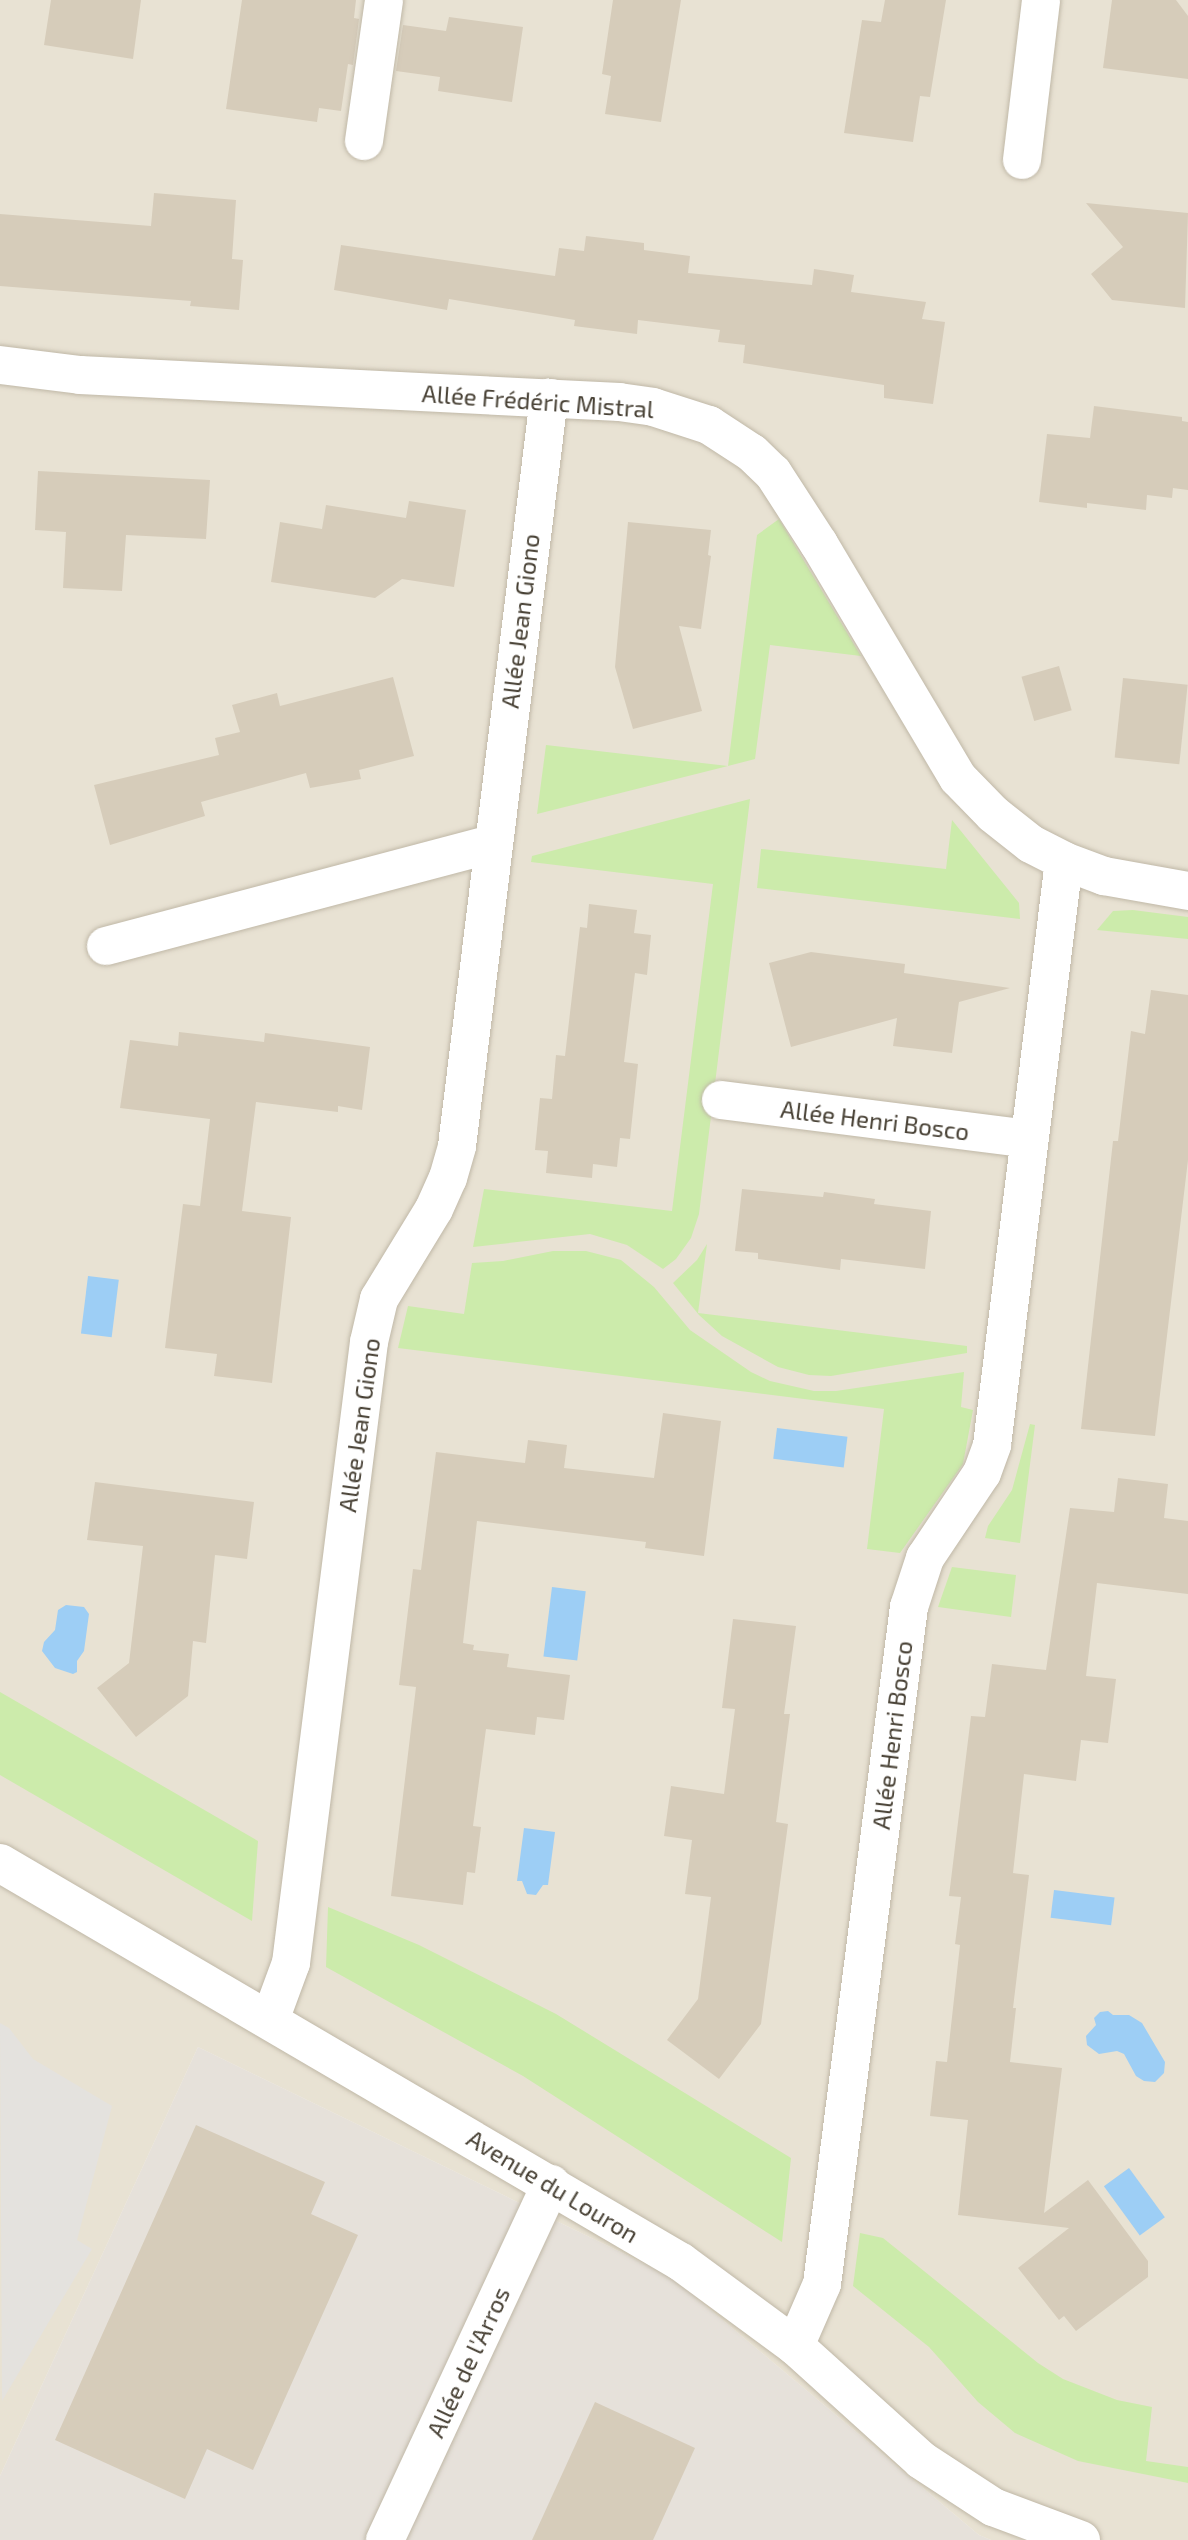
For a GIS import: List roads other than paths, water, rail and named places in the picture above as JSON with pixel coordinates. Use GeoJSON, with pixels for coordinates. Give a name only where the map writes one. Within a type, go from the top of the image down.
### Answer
{"type":"FeatureCollection","features":[{"type":"Feature","properties":{"kind":"street"},"geometry":{"type":"LineString","coordinates":[[364,141],[384,0]]}},
{"type":"Feature","properties":{"kind":"street"},"geometry":{"type":"LineString","coordinates":[[1022,160],[1041,0]]}},
{"type":"Feature","properties":{"kind":"street","name":"Allée Frédéric Mistral"},"geometry":{"type":"LineString","coordinates":[[0,365],[80,375],[549,398],[653,407],[709,425],[752,453],[774,473],[793,500],[958,778],[1031,844],[1064,861],[1104,876],[1188,891]]}},
{"type":"Feature","properties":{"kind":"street","name":"Allée Jean Giono"},"geometry":{"type":"LineString","coordinates":[[270,2021],[291,1963],[369,1342],[379,1300],[434,1209],[448,1178],[454,1156],[549,398]]}},
{"type":"Feature","properties":{"kind":"street"},"geometry":{"type":"LineString","coordinates":[[106,946],[492,844]]}},
{"type":"Feature","properties":{"kind":"street","name":"Allée Henri Bosco"},"geometry":{"type":"LineString","coordinates":[[795,2346],[822,2284],[909,1607],[925,1558],[982,1474],[992,1445],[1064,861]]}},
{"type":"Feature","properties":{"kind":"street","name":"Allée Henri Bosco"},"geometry":{"type":"LineString","coordinates":[[721,1100],[1030,1139]]}},
{"type":"Feature","properties":{"kind":"street","name":"Avenue du Louron"},"geometry":{"type":"LineString","coordinates":[[0,1863],[681,2262],[795,2346],[921,2460],[993,2507],[1081,2540]]}},
{"type":"Feature","properties":{"kind":"street","name":"Allée de l'Arros"},"geometry":{"type":"LineString","coordinates":[[385,2540],[551,2184]]}},
{"type":"Feature","properties":{"kind":"water"},"geometry":{"type":"Polygon","coordinates":[[[88,1276],[119,1280],[112,1337],[81,1334],[88,1276]]]}},
{"type":"Feature","properties":{"kind":"water"},"geometry":{"type":"Polygon","coordinates":[[[777,1428],[847,1437],[844,1467],[773,1459],[777,1428]]]}},
{"type":"Feature","properties":{"kind":"water"},"geometry":{"type":"Polygon","coordinates":[[[552,1587],[586,1591],[577,1661],[543,1656],[552,1587]]]}},
{"type":"Feature","properties":{"kind":"water"},"geometry":{"type":"Polygon","coordinates":[[[66,1605],[84,1607],[89,1614],[84,1651],[77,1661],[77,1672],[73,1674],[55,1668],[42,1651],[44,1642],[55,1630],[58,1610],[66,1605]]]}},
{"type":"Feature","properties":{"kind":"water"},"geometry":{"type":"Polygon","coordinates":[[[524,1828],[555,1832],[548,1885],[543,1885],[536,1895],[527,1894],[522,1881],[517,1881],[524,1828]]]}},
{"type":"Feature","properties":{"kind":"water"},"geometry":{"type":"Polygon","coordinates":[[[1054,1890],[1115,1897],[1111,1925],[1051,1918],[1054,1890]]]}},
{"type":"Feature","properties":{"kind":"water"},"geometry":{"type":"Polygon","coordinates":[[[1108,2011],[1113,2015],[1129,2015],[1142,2023],[1165,2062],[1164,2073],[1155,2082],[1144,2081],[1136,2076],[1124,2054],[1117,2051],[1099,2054],[1087,2045],[1086,2036],[1096,2025],[1094,2018],[1100,2012],[1108,2011]]]}},
{"type":"Feature","properties":{"kind":"water"},"geometry":{"type":"Polygon","coordinates":[[[1129,2168],[1165,2217],[1140,2236],[1104,2186],[1129,2168]]]}}]}
